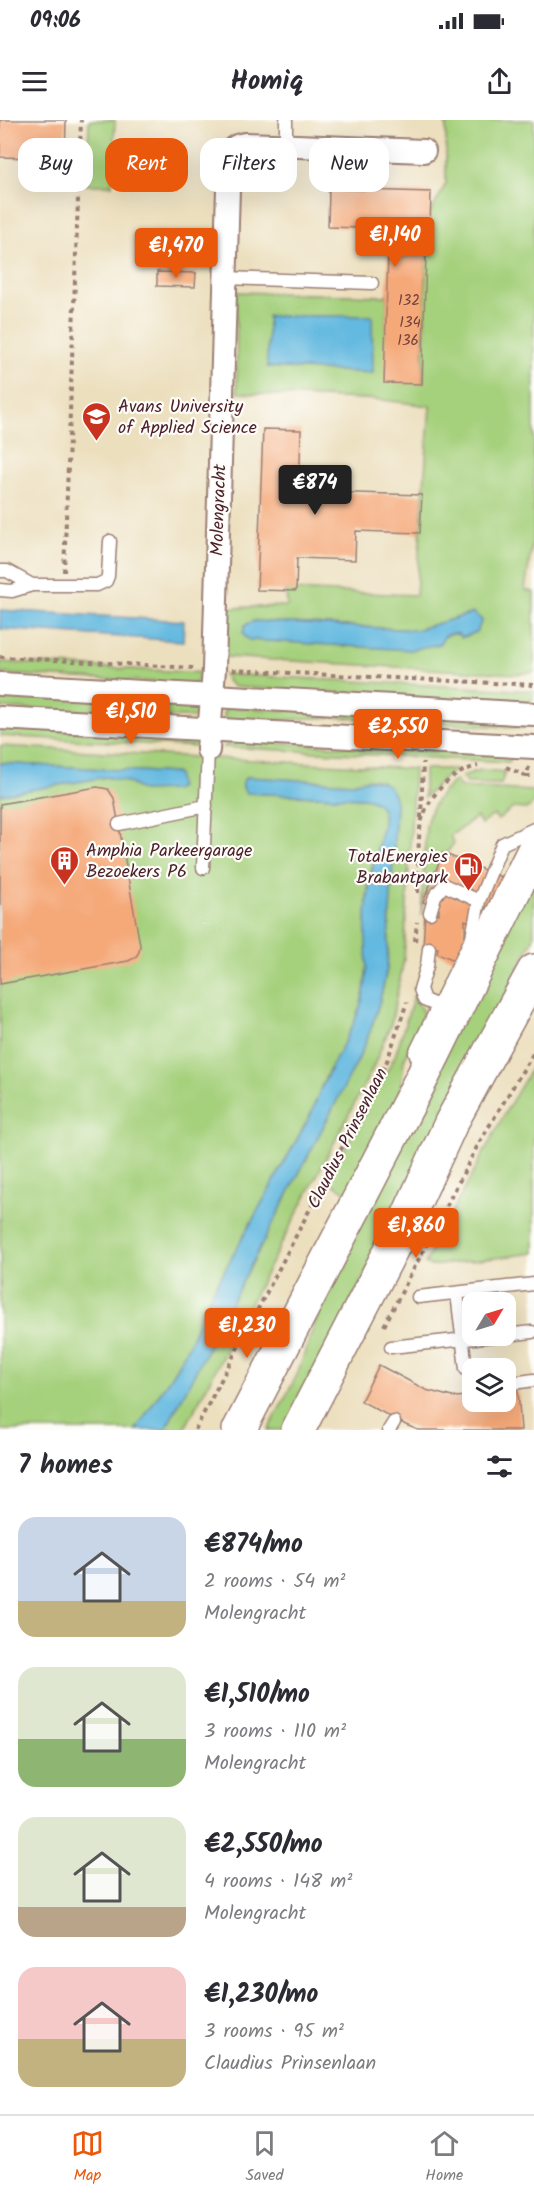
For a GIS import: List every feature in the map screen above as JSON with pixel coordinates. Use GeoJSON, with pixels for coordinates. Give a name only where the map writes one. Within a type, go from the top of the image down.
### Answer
{"type":"FeatureCollection","features":[{"type":"Feature","properties":{"kind":"main road"},"geometry":{"type":"LineString","coordinates":[[239,1430],[424,1074],[534,850]]}},
{"type":"Feature","properties":{"kind":"main road"},"geometry":{"type":"LineString","coordinates":[[298,1430],[406,1221],[451,1123],[534,971]]}},
{"type":"Feature","properties":{"kind":"street","name":"Molengracht"},"geometry":{"type":"LineString","coordinates":[[297,146],[424,151]]}},
{"type":"Feature","properties":{"kind":"street","name":"Molengracht"},"geometry":{"type":"LineString","coordinates":[[209,740],[214,669],[227,192]]}},
{"type":"Feature","properties":{"kind":"street"},"geometry":{"type":"LineString","coordinates":[[0,684],[534,714]]}},
{"type":"Feature","properties":{"kind":"street"},"geometry":{"type":"LineString","coordinates":[[0,717],[209,740],[533,754]]}},
{"type":"Feature","properties":{"kind":"lane"},"geometry":{"type":"LineString","coordinates":[[286,120],[286,138]]}},
{"type":"Feature","properties":{"kind":"lane"},"geometry":{"type":"LineString","coordinates":[[224,278],[372,283]]}},
{"type":"Feature","properties":{"kind":"lane"},"geometry":{"type":"LineString","coordinates":[[0,590],[12,591],[32,585],[97,585],[106,581],[110,541]]}},
{"type":"Feature","properties":{"kind":"lane"},"geometry":{"type":"LineString","coordinates":[[0,571],[7,572],[32,585]]}},
{"type":"Feature","properties":{"kind":"lane","name":"Molengracht"},"geometry":{"type":"LineString","coordinates":[[203,868],[209,740]]}},
{"type":"Feature","properties":{"kind":"lane"},"geometry":{"type":"LineString","coordinates":[[119,824],[206,806]]}},
{"type":"Feature","properties":{"kind":"lane"},"geometry":{"type":"LineString","coordinates":[[424,1074],[415,1053],[472,937],[479,902],[502,844],[534,829]]}},
{"type":"Feature","properties":{"kind":"lane"},"geometry":{"type":"LineString","coordinates":[[430,913],[435,896],[444,885],[479,902]]}},
{"type":"Feature","properties":{"kind":"lane"},"geometry":{"type":"LineString","coordinates":[[429,948],[427,966],[420,989],[424,1000],[438,1006]]}},
{"type":"Feature","properties":{"kind":"lane"},"geometry":{"type":"LineString","coordinates":[[418,1297],[534,1284]]}},
{"type":"Feature","properties":{"kind":"lane"},"geometry":{"type":"LineString","coordinates":[[457,1293],[462,1331]]}},
{"type":"Feature","properties":{"kind":"lane"},"geometry":{"type":"LineString","coordinates":[[516,1334],[532,1332]]}},
{"type":"Feature","properties":{"kind":"lane"},"geometry":{"type":"LineString","coordinates":[[392,1347],[462,1339]]}},
{"type":"Feature","properties":{"kind":"lane"},"geometry":{"type":"LineString","coordinates":[[516,1383],[534,1380]]}},
{"type":"Feature","properties":{"kind":"path"},"geometry":{"type":"LineString","coordinates":[[63,585],[81,120]]}},
{"type":"Feature","properties":{"kind":"path"},"geometry":{"type":"LineString","coordinates":[[0,657],[534,685]]}},
{"type":"Feature","properties":{"kind":"path"},"geometry":{"type":"LineString","coordinates":[[526,776],[533,754]]}},
{"type":"Feature","properties":{"kind":"path"},"geometry":{"type":"LineString","coordinates":[[418,899],[423,762]]}},
{"type":"Feature","properties":{"kind":"path"},"geometry":{"type":"LineString","coordinates":[[421,824],[429,803],[442,787],[467,769],[488,766]]}},
{"type":"Feature","properties":{"kind":"path"},"geometry":{"type":"LineString","coordinates":[[496,766],[506,767],[526,776],[534,776]]}},
{"type":"Feature","properties":{"kind":"path"},"geometry":{"type":"LineString","coordinates":[[414,951],[417,920]]}},
{"type":"Feature","properties":{"kind":"path","name":"Claudius Prinsenlaan"},"geometry":{"type":"LineString","coordinates":[[195,1430],[387,1061],[399,1032],[409,992]]}},
{"type":"Feature","properties":{"kind":"path"},"geometry":{"type":"LineString","coordinates":[[381,1331],[479,1143],[534,1052]]}},
{"type":"Feature","properties":{"kind":"green space"},"geometry":{"type":"Polygon","coordinates":[[[89,120],[115,120],[114,138],[105,138],[105,185],[93,185],[93,138],[88,138],[89,120]]]}},
{"type":"Feature","properties":{"kind":"green space"},"geometry":{"type":"Polygon","coordinates":[[[446,120],[534,120],[534,532],[525,590],[534,592],[534,672],[516,674],[226,657],[227,608],[287,606],[286,590],[416,595],[430,406],[383,400],[237,393],[236,292],[385,296],[387,293],[385,382],[423,383],[427,220],[446,183],[446,120]],[[473,613],[416,630],[254,621],[442,638],[449,634],[458,634],[473,613]]]}},
{"type":"Feature","properties":{"kind":"green space"},"geometry":{"type":"Polygon","coordinates":[[[0,662],[204,673],[194,684],[0,674],[0,662]]]}},
{"type":"Feature","properties":{"kind":"green space"},"geometry":{"type":"Polygon","coordinates":[[[224,674],[534,691],[531,704],[234,687],[224,674]]]}},
{"type":"Feature","properties":{"kind":"green space"},"geometry":{"type":"Polygon","coordinates":[[[0,694],[198,706],[201,710],[197,718],[0,708],[0,694]]]}},
{"type":"Feature","properties":{"kind":"green space"},"geometry":{"type":"Polygon","coordinates":[[[226,707],[524,722],[523,728],[331,717],[248,722],[226,720],[223,714],[226,707]]]}},
{"type":"Feature","properties":{"kind":"green space"},"geometry":{"type":"Polygon","coordinates":[[[0,727],[199,738],[200,747],[0,736],[0,727]]]}},
{"type":"Feature","properties":{"kind":"green space"},"geometry":{"type":"Polygon","coordinates":[[[229,741],[513,754],[509,762],[224,747],[229,741]]]}},
{"type":"Feature","properties":{"kind":"green space"},"geometry":{"type":"Polygon","coordinates":[[[0,746],[414,769],[404,959],[391,1024],[372,1070],[184,1430],[165,1430],[357,1062],[375,1016],[387,968],[396,803],[383,782],[370,779],[353,783],[247,777],[244,779],[243,784],[247,793],[364,798],[377,802],[383,809],[383,828],[368,889],[366,976],[359,1011],[324,1081],[311,1114],[200,1315],[181,1360],[136,1430],[0,1430],[0,795],[106,777],[125,781],[143,791],[174,773],[0,763],[0,746]]]}},
{"type":"Feature","properties":{"kind":"green space"},"geometry":{"type":"Polygon","coordinates":[[[424,769],[456,769],[456,770],[424,798],[424,769]]]}},
{"type":"Feature","properties":{"kind":"green space"},"geometry":{"type":"Polygon","coordinates":[[[481,770],[505,772],[501,784],[466,783],[462,776],[481,770]]]}},
{"type":"Feature","properties":{"kind":"green space"},"geometry":{"type":"Polygon","coordinates":[[[456,780],[460,787],[534,791],[534,803],[526,809],[513,808],[498,820],[494,815],[481,824],[477,817],[450,836],[454,843],[446,854],[443,853],[423,902],[421,916],[426,825],[437,800],[456,780]]]}},
{"type":"Feature","properties":{"kind":"green space"},"geometry":{"type":"Polygon","coordinates":[[[534,870],[534,937],[287,1430],[268,1430],[297,1375],[337,1259],[534,870]]]}},
{"type":"Feature","properties":{"kind":"green space"},"geometry":{"type":"Polygon","coordinates":[[[414,996],[424,1014],[404,1060],[400,1097],[349,1194],[327,1181],[395,1056],[414,996]]]}},
{"type":"Feature","properties":{"kind":"green space"},"geometry":{"type":"Polygon","coordinates":[[[534,1064],[534,1253],[431,1266],[425,1263],[506,1111],[534,1064]]]}},
{"type":"Feature","properties":{"kind":"water"},"geometry":{"type":"Polygon","coordinates":[[[268,316],[372,316],[373,373],[267,367],[268,316]]]}},
{"type":"Feature","properties":{"kind":"water"},"geometry":{"type":"Polygon","coordinates":[[[0,610],[184,621],[183,641],[0,629],[0,610]]]}},
{"type":"Feature","properties":{"kind":"water"},"geometry":{"type":"Polygon","coordinates":[[[473,613],[482,620],[477,632],[461,638],[458,634],[449,634],[440,644],[410,650],[250,640],[243,633],[245,625],[254,621],[416,630],[473,613]]]}},
{"type":"Feature","properties":{"kind":"water"},"geometry":{"type":"Polygon","coordinates":[[[0,763],[174,773],[178,775],[179,787],[174,790],[143,791],[125,781],[106,777],[0,795],[0,763]]]}},
{"type":"Feature","properties":{"kind":"water"},"geometry":{"type":"Polygon","coordinates":[[[247,777],[353,783],[374,780],[386,784],[390,789],[396,803],[387,968],[375,1016],[357,1062],[165,1430],[136,1430],[181,1360],[200,1315],[311,1114],[322,1085],[358,1014],[366,982],[368,894],[383,823],[382,809],[374,801],[364,798],[246,793],[243,784],[247,777]]]}},
{"type":"Feature","properties":{"kind":"building"},"geometry":{"type":"Polygon","coordinates":[[[0,120],[66,120],[66,138],[18,138],[18,158],[0,157],[0,120]]]}},
{"type":"Feature","properties":{"kind":"building"},"geometry":{"type":"Polygon","coordinates":[[[329,192],[431,192],[430,230],[422,230],[422,255],[426,256],[422,384],[384,383],[388,252],[392,253],[393,247],[380,246],[381,235],[393,235],[393,229],[328,227],[329,192]]]}},
{"type":"Feature","properties":{"kind":"building"},"geometry":{"type":"Polygon","coordinates":[[[157,272],[196,273],[195,287],[157,286],[157,272]]]}},
{"type":"Feature","properties":{"kind":"building"},"geometry":{"type":"Polygon","coordinates":[[[263,429],[301,430],[299,495],[308,496],[309,484],[319,485],[319,496],[325,496],[325,492],[422,495],[420,533],[356,531],[355,560],[297,558],[296,591],[257,590],[263,429]]]}},
{"type":"Feature","properties":{"kind":"building","name":"Amphia Parkeergarage Bezoekers P6"},"geometry":{"type":"Polygon","coordinates":[[[97,787],[108,789],[114,798],[140,945],[139,952],[135,958],[128,961],[0,984],[0,804],[97,787]]]}},
{"type":"Feature","properties":{"kind":"building"},"geometry":{"type":"Polygon","coordinates":[[[443,853],[506,879],[485,928],[465,920],[465,942],[457,961],[437,953],[438,948],[423,948],[425,913],[439,914],[439,909],[423,902],[443,853]]]}},
{"type":"Feature","properties":{"kind":"building"},"geometry":{"type":"Polygon","coordinates":[[[379,1365],[426,1390],[452,1397],[462,1396],[462,1412],[516,1412],[516,1391],[518,1391],[521,1430],[418,1430],[361,1401],[379,1365]]]}},
{"type":"Feature","properties":{"kind":"place","name":"Avans University of Applied Science"},"geometry":{"type":"Point","coordinates":[97,442]}},
{"type":"Feature","properties":{"kind":"place","name":"Amphia Parkeergarage Bezoekers P6"},"geometry":{"type":"Point","coordinates":[65,886]}},
{"type":"Feature","properties":{"kind":"place","name":"TotalEnergies Brabantpark"},"geometry":{"type":"Point","coordinates":[469,892]}}]}
